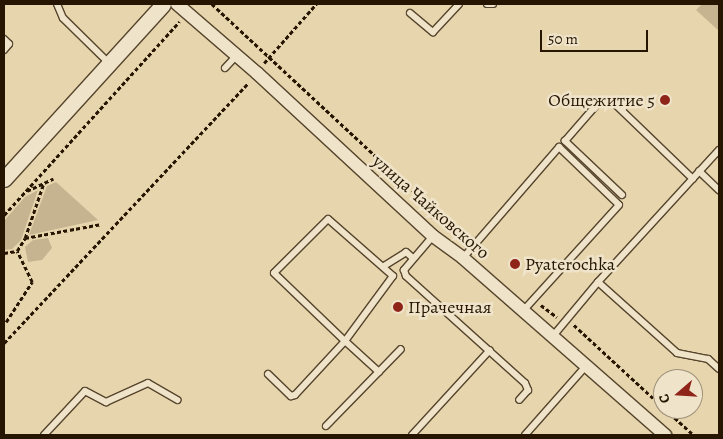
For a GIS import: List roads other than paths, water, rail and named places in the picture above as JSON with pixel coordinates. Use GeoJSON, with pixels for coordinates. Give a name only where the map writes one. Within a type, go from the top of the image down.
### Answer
{"type":"FeatureCollection","features":[{"type":"Feature","properties":{"kind":"street"},"geometry":{"type":"LineString","coordinates":[[4,179],[163,4]]}},
{"type":"Feature","properties":{"kind":"street","name":"улица Чайковского"},"geometry":{"type":"LineString","coordinates":[[177,4],[257,73],[434,236],[464,258],[665,435]]}},
{"type":"Feature","properties":{"kind":"lane"},"geometry":{"type":"LineString","coordinates":[[56,4],[62,18],[109,62]]}},
{"type":"Feature","properties":{"kind":"lane"},"geometry":{"type":"LineString","coordinates":[[410,13],[434,32],[459,4]]}},
{"type":"Feature","properties":{"kind":"lane"},"geometry":{"type":"LineString","coordinates":[[487,4],[493,4]]}},
{"type":"Feature","properties":{"kind":"lane"},"geometry":{"type":"LineString","coordinates":[[4,39],[9,44],[4,50]]}},
{"type":"Feature","properties":{"kind":"lane"},"geometry":{"type":"LineString","coordinates":[[225,68],[236,56]]}},
{"type":"Feature","properties":{"kind":"lane"},"geometry":{"type":"LineString","coordinates":[[622,195],[565,140],[599,102],[614,104],[693,178]]}},
{"type":"Feature","properties":{"kind":"lane"},"geometry":{"type":"LineString","coordinates":[[464,258],[559,147],[619,205],[523,311]]}},
{"type":"Feature","properties":{"kind":"lane"},"geometry":{"type":"LineString","coordinates":[[553,336],[569,320],[598,282],[719,150]]}},
{"type":"Feature","properties":{"kind":"lane"},"geometry":{"type":"LineString","coordinates":[[700,171],[719,190]]}},
{"type":"Feature","properties":{"kind":"lane"},"geometry":{"type":"LineString","coordinates":[[268,374],[291,396],[295,395],[346,341],[393,276],[384,266],[328,219],[274,273],[346,341],[378,372]]}},
{"type":"Feature","properties":{"kind":"lane"},"geometry":{"type":"LineString","coordinates":[[434,236],[404,270],[406,276],[528,386],[519,400]]}},
{"type":"Feature","properties":{"kind":"lane"},"geometry":{"type":"LineString","coordinates":[[384,266],[406,252],[414,258]]}},
{"type":"Feature","properties":{"kind":"lane"},"geometry":{"type":"LineString","coordinates":[[598,282],[677,353],[708,359],[719,369]]}},
{"type":"Feature","properties":{"kind":"lane"},"geometry":{"type":"LineString","coordinates":[[326,426],[401,349]]}},
{"type":"Feature","properties":{"kind":"lane"},"geometry":{"type":"LineString","coordinates":[[412,435],[490,350]]}},
{"type":"Feature","properties":{"kind":"lane"},"geometry":{"type":"LineString","coordinates":[[525,435],[586,366]]}},
{"type":"Feature","properties":{"kind":"lane"},"geometry":{"type":"LineString","coordinates":[[44,435],[85,391],[106,402],[148,382],[178,400]]}},
{"type":"Feature","properties":{"kind":"place","name":"Общежитие 5"},"geometry":{"type":"Point","coordinates":[665,100]}},
{"type":"Feature","properties":{"kind":"place","name":"Pyaterochka"},"geometry":{"type":"Point","coordinates":[515,264]}},
{"type":"Feature","properties":{"kind":"place","name":"Прачечная"},"geometry":{"type":"Point","coordinates":[398,307]}}]}
